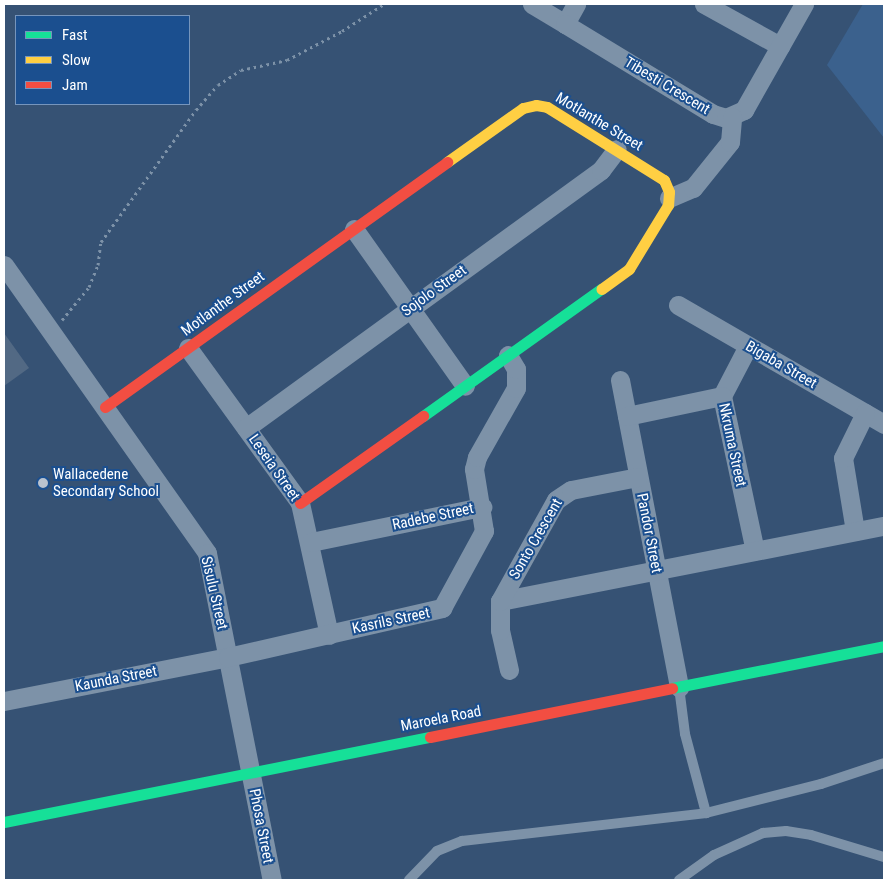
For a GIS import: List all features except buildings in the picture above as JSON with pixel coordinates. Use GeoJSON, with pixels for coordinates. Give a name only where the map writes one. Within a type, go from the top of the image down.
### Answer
{"type":"FeatureCollection","features":[{"type":"Feature","properties":{"kind":"street","name":"Tibesti Crescent"},"geometry":{"type":"LineString","coordinates":[[532,4],[713,114],[732,117]]}},
{"type":"Feature","properties":{"kind":"street"},"geometry":{"type":"LineString","coordinates":[[565,24],[576,4]]}},
{"type":"Feature","properties":{"kind":"street"},"geometry":{"type":"LineString","coordinates":[[704,4],[780,46]]}},
{"type":"Feature","properties":{"kind":"street"},"geometry":{"type":"LineString","coordinates":[[300,503],[629,269],[664,211],[669,198],[693,188],[730,142],[732,117],[744,110],[804,4]]}},
{"type":"Feature","properties":{"kind":"street","name":"Motlanthe Street"},"geometry":{"type":"LineString","coordinates":[[105,407],[529,106],[548,107],[659,175],[667,186],[669,198]]}},
{"type":"Feature","properties":{"kind":"street","name":"Sojolo Street"},"geometry":{"type":"LineString","coordinates":[[246,428],[602,170],[617,149]]}},
{"type":"Feature","properties":{"kind":"street"},"geometry":{"type":"LineString","coordinates":[[354,229],[465,386]]}},
{"type":"Feature","properties":{"kind":"street","name":"Sisulu Street"},"geometry":{"type":"LineString","coordinates":[[4,265],[207,553],[251,772]]}},
{"type":"Feature","properties":{"kind":"street","name":"Bigaba Street"},"geometry":{"type":"LineString","coordinates":[[678,305],[884,424]]}},
{"type":"Feature","properties":{"kind":"street","name":"Nkruma Street"},"geometry":{"type":"LineString","coordinates":[[748,346],[722,396],[755,551]]}},
{"type":"Feature","properties":{"kind":"street","name":"Leseia Street"},"geometry":{"type":"LineString","coordinates":[[188,348],[300,503],[311,542],[329,635]]}},
{"type":"Feature","properties":{"kind":"street","name":"Radebe Street"},"geometry":{"type":"LineString","coordinates":[[311,542],[482,507],[475,462],[518,380],[508,355]]}},
{"type":"Feature","properties":{"kind":"street","name":"Pandor Street"},"geometry":{"type":"LineString","coordinates":[[620,380],[679,687]]}},
{"type":"Feature","properties":{"kind":"street"},"geometry":{"type":"LineString","coordinates":[[627,416],[722,396]]}},
{"type":"Feature","properties":{"kind":"street"},"geometry":{"type":"LineString","coordinates":[[855,532],[843,458],[865,413]]}},
{"type":"Feature","properties":{"kind":"street","name":"Sonto Crescent"},"geometry":{"type":"LineString","coordinates":[[509,670],[500,630],[500,601],[560,496],[571,490],[638,477]]}},
{"type":"Feature","properties":{"kind":"street","name":"Kasrils Street"},"geometry":{"type":"LineString","coordinates":[[228,657],[442,608],[483,537],[485,526],[482,507]]}},
{"type":"Feature","properties":{"kind":"street"},"geometry":{"type":"LineString","coordinates":[[656,570],[884,526]]}},
{"type":"Feature","properties":{"kind":"street","name":"Sonto Crescent"},"geometry":{"type":"LineString","coordinates":[[500,601],[656,570]]}},
{"type":"Feature","properties":{"kind":"street","name":"Maroela Road"},"geometry":{"type":"LineString","coordinates":[[4,822],[884,646]]}},
{"type":"Feature","properties":{"kind":"street","name":"Kaunda Street"},"geometry":{"type":"LineString","coordinates":[[4,702],[228,657]]}},
{"type":"Feature","properties":{"kind":"street","name":"Phosa Street"},"geometry":{"type":"LineString","coordinates":[[251,772],[272,880]]}},
{"type":"Feature","properties":{"kind":"lane"},"geometry":{"type":"LineString","coordinates":[[679,687],[685,734],[706,813]]}},
{"type":"Feature","properties":{"kind":"lane"},"geometry":{"type":"LineString","coordinates":[[410,880],[437,851],[462,840],[706,813],[821,784],[884,764]]}},
{"type":"Feature","properties":{"kind":"lane"},"geometry":{"type":"LineString","coordinates":[[679,880],[714,855],[763,833],[786,831],[811,835],[884,857]]}},
{"type":"Feature","properties":{"kind":"path"},"geometry":{"type":"LineString","coordinates":[[50,330],[67,316],[89,287],[98,265],[101,242],[196,110],[218,86],[241,70],[287,60],[342,31],[384,4]]}},
{"type":"Feature","properties":{"kind":"water"},"geometry":{"type":"Polygon","coordinates":[[[863,4],[884,4],[884,138],[827,65],[863,4]]]}},
{"type":"Feature","properties":{"kind":"traffic: fast"},"geometry":{"type":"LineString","coordinates":[[423,416],[601,289]]}},
{"type":"Feature","properties":{"kind":"traffic: fast"},"geometry":{"type":"LineString","coordinates":[[672,688],[884,646]]}},
{"type":"Feature","properties":{"kind":"traffic: fast"},"geometry":{"type":"LineString","coordinates":[[4,822],[430,737]]}},
{"type":"Feature","properties":{"kind":"traffic: slow"},"geometry":{"type":"LineString","coordinates":[[447,162],[523,108],[536,105],[547,107],[664,180],[669,192],[668,205],[629,269],[601,289]]}},
{"type":"Feature","properties":{"kind":"traffic: jam"},"geometry":{"type":"LineString","coordinates":[[105,407],[447,162]]}},
{"type":"Feature","properties":{"kind":"traffic: jam"},"geometry":{"type":"LineString","coordinates":[[300,503],[423,416]]}},
{"type":"Feature","properties":{"kind":"traffic: jam"},"geometry":{"type":"LineString","coordinates":[[430,737],[672,688]]}},
{"type":"Feature","properties":{"kind":"place","name":"Wallacedene Secondary School"},"geometry":{"type":"Point","coordinates":[43,483]}}]}
